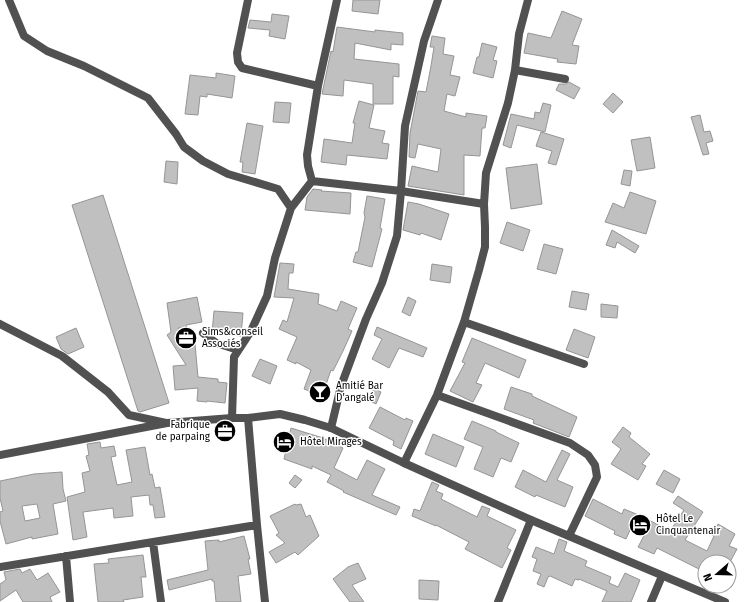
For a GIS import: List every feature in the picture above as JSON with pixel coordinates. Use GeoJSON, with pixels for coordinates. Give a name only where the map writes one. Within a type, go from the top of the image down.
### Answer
{"type":"FeatureCollection","features":[{"type":"Feature","properties":{"kind":"street"},"geometry":{"type":"LineString","coordinates":[[10,0],[24,36],[48,51],[84,66],[148,98],[176,134],[184,147],[203,161],[228,174],[278,189],[291,208]]}},
{"type":"Feature","properties":{"kind":"street"},"geometry":{"type":"LineString","coordinates":[[248,0],[237,53],[238,62],[242,68],[318,86]]}},
{"type":"Feature","properties":{"kind":"street"},"geometry":{"type":"LineString","coordinates":[[312,181],[307,155],[318,86],[337,0]]}},
{"type":"Feature","properties":{"kind":"street"},"geometry":{"type":"LineString","coordinates":[[331,428],[341,386],[366,319],[382,283],[397,236],[405,126],[424,41],[438,0]]}},
{"type":"Feature","properties":{"kind":"street"},"geometry":{"type":"LineString","coordinates":[[404,463],[438,395],[464,322],[479,270],[485,247],[486,228],[484,204],[486,172],[508,104],[515,70],[519,34],[528,0]]}},
{"type":"Feature","properties":{"kind":"street"},"geometry":{"type":"LineString","coordinates":[[515,70],[565,79]]}},
{"type":"Feature","properties":{"kind":"street"},"geometry":{"type":"LineString","coordinates":[[232,418],[234,357],[251,331],[267,296],[275,258],[291,208],[312,181]]}},
{"type":"Feature","properties":{"kind":"street"},"geometry":{"type":"LineString","coordinates":[[312,181],[401,191],[484,204]]}},
{"type":"Feature","properties":{"kind":"street"},"geometry":{"type":"LineString","coordinates":[[464,322],[584,364]]}},
{"type":"Feature","properties":{"kind":"street"},"geometry":{"type":"LineString","coordinates":[[0,324],[62,356],[108,392],[129,415],[167,423]]}},
{"type":"Feature","properties":{"kind":"street"},"geometry":{"type":"LineString","coordinates":[[203,333],[216,343],[238,350]]}},
{"type":"Feature","properties":{"kind":"street"},"geometry":{"type":"LineString","coordinates":[[438,395],[570,442],[588,455],[595,465],[597,477],[569,536]]}},
{"type":"Feature","properties":{"kind":"street"},"geometry":{"type":"LineString","coordinates":[[0,455],[167,423],[248,418],[280,414],[331,428],[404,463],[531,520],[725,602]]}},
{"type":"Feature","properties":{"kind":"street"},"geometry":{"type":"LineString","coordinates":[[248,418],[265,602]]}},
{"type":"Feature","properties":{"kind":"street"},"geometry":{"type":"LineString","coordinates":[[498,602],[531,520]]}},
{"type":"Feature","properties":{"kind":"street"},"geometry":{"type":"LineString","coordinates":[[0,567],[257,525]]}},
{"type":"Feature","properties":{"kind":"street"},"geometry":{"type":"LineString","coordinates":[[153,542],[160,602]]}},
{"type":"Feature","properties":{"kind":"street"},"geometry":{"type":"LineString","coordinates":[[66,556],[70,602]]}},
{"type":"Feature","properties":{"kind":"street"},"geometry":{"type":"LineString","coordinates":[[651,602],[662,576]]}},
{"type":"Feature","properties":{"kind":"building"},"geometry":{"type":"Polygon","coordinates":[[[353,0],[380,0],[378,14],[352,11],[353,0]]]}},
{"type":"Feature","properties":{"kind":"building"},"geometry":{"type":"Polygon","coordinates":[[[562,11],[582,19],[572,45],[579,46],[576,64],[557,62],[558,59],[524,53],[528,33],[551,38],[562,11]]]}},
{"type":"Feature","properties":{"kind":"building"},"geometry":{"type":"Polygon","coordinates":[[[272,14],[289,16],[285,39],[269,36],[270,30],[248,28],[250,20],[271,22],[272,14]]]}},
{"type":"Feature","properties":{"kind":"building"},"geometry":{"type":"Polygon","coordinates":[[[337,27],[375,32],[375,30],[403,33],[403,45],[391,44],[391,50],[355,43],[354,59],[399,64],[399,77],[393,76],[393,104],[373,104],[373,84],[344,80],[343,96],[322,94],[331,51],[333,52],[337,27]]]}},
{"type":"Feature","properties":{"kind":"building"},"geometry":{"type":"Polygon","coordinates":[[[432,36],[445,38],[443,54],[454,56],[450,75],[460,77],[455,96],[447,94],[444,111],[466,117],[466,113],[487,116],[485,128],[482,128],[480,156],[464,155],[464,195],[408,186],[412,166],[438,172],[441,149],[418,144],[415,158],[409,157],[410,133],[418,91],[426,92],[431,66],[434,47],[430,47],[432,36]]]}},
{"type":"Feature","properties":{"kind":"building"},"geometry":{"type":"Polygon","coordinates":[[[482,43],[497,47],[493,60],[497,61],[493,78],[473,73],[482,43]]]}},
{"type":"Feature","properties":{"kind":"building"},"geometry":{"type":"Polygon","coordinates":[[[216,73],[235,76],[232,98],[207,94],[207,97],[200,96],[198,115],[185,114],[190,75],[216,78],[216,73]]]}},
{"type":"Feature","properties":{"kind":"building"},"geometry":{"type":"Polygon","coordinates":[[[569,82],[580,88],[574,99],[556,90],[559,84],[566,84],[569,82]]]}},
{"type":"Feature","properties":{"kind":"building"},"geometry":{"type":"Polygon","coordinates":[[[613,93],[623,102],[613,113],[603,104],[613,93]]]}},
{"type":"Feature","properties":{"kind":"building"},"geometry":{"type":"Polygon","coordinates":[[[359,101],[374,105],[369,128],[385,131],[382,143],[389,144],[387,159],[347,155],[346,165],[321,162],[324,139],[352,143],[355,123],[353,123],[359,101]]]}},
{"type":"Feature","properties":{"kind":"building"},"geometry":{"type":"Polygon","coordinates":[[[275,102],[291,103],[289,123],[273,122],[275,102]]]}},
{"type":"Feature","properties":{"kind":"building"},"geometry":{"type":"Polygon","coordinates":[[[543,103],[551,105],[545,132],[517,125],[511,148],[503,145],[511,114],[534,119],[535,112],[540,113],[543,103]]]}},
{"type":"Feature","properties":{"kind":"building"},"geometry":{"type":"Polygon","coordinates":[[[700,115],[704,132],[710,131],[713,141],[706,143],[709,154],[703,155],[691,117],[700,115]]]}},
{"type":"Feature","properties":{"kind":"building"},"geometry":{"type":"Polygon","coordinates":[[[247,123],[263,126],[255,174],[242,172],[243,162],[240,162],[247,123]]]}},
{"type":"Feature","properties":{"kind":"building"},"geometry":{"type":"Polygon","coordinates":[[[541,132],[564,139],[556,165],[548,163],[552,151],[536,146],[541,132]]]}},
{"type":"Feature","properties":{"kind":"building"},"geometry":{"type":"Polygon","coordinates":[[[650,137],[655,168],[637,171],[631,140],[650,137]]]}},
{"type":"Feature","properties":{"kind":"building"},"geometry":{"type":"Polygon","coordinates":[[[166,161],[178,162],[177,184],[164,182],[166,161]]]}},
{"type":"Feature","properties":{"kind":"building"},"geometry":{"type":"Polygon","coordinates":[[[537,164],[542,204],[511,209],[506,168],[537,164]]]}},
{"type":"Feature","properties":{"kind":"building"},"geometry":{"type":"Polygon","coordinates":[[[624,170],[632,171],[630,186],[621,184],[624,170]]]}},
{"type":"Feature","properties":{"kind":"building"},"geometry":{"type":"Polygon","coordinates":[[[313,189],[351,193],[350,214],[305,210],[307,197],[313,189]]]}},
{"type":"Feature","properties":{"kind":"building"},"geometry":{"type":"Polygon","coordinates":[[[630,192],[656,201],[646,234],[605,222],[613,203],[624,208],[630,192]]]}},
{"type":"Feature","properties":{"kind":"building"},"geometry":{"type":"Polygon","coordinates":[[[103,195],[169,403],[140,412],[138,411],[72,205],[103,195]]]}},
{"type":"Feature","properties":{"kind":"building"},"geometry":{"type":"Polygon","coordinates":[[[367,196],[385,199],[380,228],[382,229],[372,267],[353,262],[356,252],[358,252],[365,217],[364,213],[367,196]]]}},
{"type":"Feature","properties":{"kind":"building"},"geometry":{"type":"Polygon","coordinates":[[[408,202],[449,214],[441,240],[421,233],[420,235],[403,230],[408,202]]]}},
{"type":"Feature","properties":{"kind":"building"},"geometry":{"type":"Polygon","coordinates":[[[507,222],[530,230],[523,251],[500,243],[507,222]]]}},
{"type":"Feature","properties":{"kind":"building"},"geometry":{"type":"Polygon","coordinates":[[[612,230],[639,246],[635,253],[617,242],[615,248],[606,245],[612,230]]]}},
{"type":"Feature","properties":{"kind":"building"},"geometry":{"type":"Polygon","coordinates":[[[544,244],[563,249],[556,274],[537,269],[544,244]]]}},
{"type":"Feature","properties":{"kind":"building"},"geometry":{"type":"Polygon","coordinates":[[[280,263],[294,264],[293,273],[289,273],[288,289],[319,294],[318,304],[337,311],[341,301],[357,308],[348,329],[352,331],[333,371],[331,370],[322,396],[304,389],[311,370],[296,362],[296,364],[287,360],[297,337],[279,329],[283,320],[287,322],[294,298],[274,297],[280,263]]]}},
{"type":"Feature","properties":{"kind":"building"},"geometry":{"type":"Polygon","coordinates":[[[432,264],[452,267],[450,283],[430,280],[432,264]]]}},
{"type":"Feature","properties":{"kind":"building"},"geometry":{"type":"Polygon","coordinates":[[[572,291],[589,294],[586,310],[569,307],[572,291]]]}},
{"type":"Feature","properties":{"kind":"building"},"geometry":{"type":"Polygon","coordinates":[[[197,297],[202,322],[186,325],[187,327],[178,328],[188,345],[195,344],[198,377],[218,379],[218,382],[227,383],[225,403],[197,401],[198,388],[175,390],[173,366],[186,365],[167,335],[171,332],[167,303],[197,297]]]}},
{"type":"Feature","properties":{"kind":"building"},"geometry":{"type":"Polygon","coordinates":[[[408,297],[416,301],[410,316],[402,312],[408,297]]]}},
{"type":"Feature","properties":{"kind":"building"},"geometry":{"type":"Polygon","coordinates":[[[601,304],[618,306],[617,318],[601,317],[601,304]]]}},
{"type":"Feature","properties":{"kind":"building"},"geometry":{"type":"Polygon","coordinates":[[[214,311],[243,313],[241,336],[212,333],[214,311]]]}},
{"type":"Feature","properties":{"kind":"building"},"geometry":{"type":"Polygon","coordinates":[[[377,327],[427,348],[423,357],[399,348],[389,368],[372,359],[382,339],[374,335],[377,327]]]}},
{"type":"Feature","properties":{"kind":"building"},"geometry":{"type":"Polygon","coordinates":[[[76,328],[84,347],[68,354],[61,349],[56,337],[76,328]]]}},
{"type":"Feature","properties":{"kind":"building"},"geometry":{"type":"Polygon","coordinates":[[[574,329],[595,337],[588,358],[566,350],[574,329]]]}},
{"type":"Feature","properties":{"kind":"building"},"geometry":{"type":"Polygon","coordinates":[[[472,338],[526,360],[519,378],[485,363],[476,383],[482,385],[473,402],[450,391],[465,363],[462,362],[472,338]]]}},
{"type":"Feature","properties":{"kind":"building"},"geometry":{"type":"Polygon","coordinates":[[[260,359],[277,366],[270,384],[252,376],[260,359]]]}},
{"type":"Feature","properties":{"kind":"building"},"geometry":{"type":"Polygon","coordinates":[[[511,387],[532,394],[532,396],[577,417],[569,437],[533,423],[534,420],[504,409],[511,387]]]}},
{"type":"Feature","properties":{"kind":"building"},"geometry":{"type":"Polygon","coordinates":[[[374,388],[381,392],[376,404],[368,400],[374,388]]]}},
{"type":"Feature","properties":{"kind":"building"},"geometry":{"type":"Polygon","coordinates":[[[380,407],[405,420],[406,418],[413,421],[401,449],[393,445],[394,441],[369,428],[380,407]]]}},
{"type":"Feature","properties":{"kind":"building"},"geometry":{"type":"Polygon","coordinates":[[[472,421],[519,443],[511,462],[501,458],[493,477],[474,469],[483,447],[464,439],[472,421]]]}},
{"type":"Feature","properties":{"kind":"building"},"geometry":{"type":"Polygon","coordinates":[[[623,427],[631,433],[629,437],[650,454],[642,464],[646,466],[638,480],[611,464],[621,449],[612,442],[623,427]]]}},
{"type":"Feature","properties":{"kind":"building"},"geometry":{"type":"Polygon","coordinates":[[[291,428],[323,438],[343,448],[334,468],[357,480],[367,460],[385,469],[372,495],[400,507],[396,515],[343,492],[344,491],[327,482],[331,475],[312,466],[312,469],[284,459],[291,428]]]}},
{"type":"Feature","properties":{"kind":"building"},"geometry":{"type":"Polygon","coordinates":[[[433,434],[464,447],[456,467],[425,454],[433,434]]]}},
{"type":"Feature","properties":{"kind":"building"},"geometry":{"type":"Polygon","coordinates":[[[100,442],[101,448],[114,446],[116,456],[111,457],[117,485],[132,482],[126,450],[145,447],[150,475],[152,474],[155,488],[160,487],[165,517],[155,518],[153,505],[150,505],[149,495],[131,497],[133,516],[114,518],[113,508],[83,512],[87,537],[73,540],[67,497],[85,492],[82,473],[90,471],[86,456],[89,455],[87,444],[100,442]]]}},
{"type":"Feature","properties":{"kind":"building"},"geometry":{"type":"Polygon","coordinates":[[[562,450],[570,454],[557,480],[573,487],[565,507],[536,495],[535,497],[515,487],[523,470],[546,482],[562,450]]]}},
{"type":"Feature","properties":{"kind":"building"},"geometry":{"type":"Polygon","coordinates":[[[664,470],[680,479],[673,493],[656,484],[664,470]]]}},
{"type":"Feature","properties":{"kind":"building"},"geometry":{"type":"Polygon","coordinates":[[[62,472],[63,489],[66,501],[53,504],[58,534],[32,539],[32,537],[6,544],[0,521],[0,512],[3,511],[0,498],[0,481],[34,474],[62,472]],[[37,504],[22,506],[25,521],[40,518],[37,504]]]}},
{"type":"Feature","properties":{"kind":"building"},"geometry":{"type":"Polygon","coordinates":[[[295,475],[302,480],[295,488],[289,483],[295,475]]]}},
{"type":"Feature","properties":{"kind":"building"},"geometry":{"type":"Polygon","coordinates":[[[432,482],[439,485],[436,491],[443,494],[441,499],[477,517],[482,506],[490,509],[487,516],[516,530],[507,548],[511,550],[502,568],[465,549],[469,542],[436,525],[412,516],[414,509],[420,511],[432,482]]]}},
{"type":"Feature","properties":{"kind":"building"},"geometry":{"type":"Polygon","coordinates":[[[678,496],[703,512],[685,540],[707,551],[714,536],[712,535],[718,524],[735,534],[729,546],[737,549],[734,554],[697,554],[697,568],[657,548],[654,554],[638,547],[645,534],[631,528],[626,539],[614,534],[615,531],[585,516],[593,499],[622,514],[624,509],[641,516],[670,531],[684,510],[673,503],[678,496]]]}},
{"type":"Feature","properties":{"kind":"building"},"geometry":{"type":"Polygon","coordinates":[[[295,504],[301,504],[306,517],[310,515],[319,536],[298,555],[295,552],[276,563],[269,552],[285,543],[276,535],[279,533],[270,516],[295,504]]]}},
{"type":"Feature","properties":{"kind":"building"},"geometry":{"type":"Polygon","coordinates":[[[244,536],[250,559],[248,559],[251,574],[238,576],[241,602],[216,602],[214,581],[212,581],[212,579],[169,590],[167,580],[208,570],[205,541],[219,540],[219,542],[244,536]]]}},
{"type":"Feature","properties":{"kind":"building"},"geometry":{"type":"Polygon","coordinates":[[[559,539],[567,542],[564,551],[587,561],[585,566],[611,577],[609,583],[618,587],[625,573],[640,580],[631,602],[602,602],[607,591],[579,579],[575,579],[572,586],[550,576],[548,577],[544,587],[537,584],[541,574],[533,571],[537,559],[532,557],[536,547],[554,554],[559,539]]]}},
{"type":"Feature","properties":{"kind":"building"},"geometry":{"type":"Polygon","coordinates":[[[143,555],[146,577],[141,577],[143,597],[123,600],[124,602],[98,602],[94,564],[109,563],[108,559],[143,555]]]}},
{"type":"Feature","properties":{"kind":"building"},"geometry":{"type":"Polygon","coordinates":[[[358,563],[366,579],[352,585],[364,602],[350,602],[333,579],[348,567],[358,563]]]}},
{"type":"Feature","properties":{"kind":"building"},"geometry":{"type":"Polygon","coordinates":[[[20,569],[22,573],[30,569],[37,580],[48,573],[60,592],[50,597],[52,602],[23,602],[16,590],[0,601],[0,584],[6,580],[4,572],[20,569]]]}},
{"type":"Feature","properties":{"kind":"building"},"geometry":{"type":"Polygon","coordinates":[[[419,580],[439,581],[438,600],[419,599],[419,580]]]}},
{"type":"Feature","properties":{"kind":"place","name":"Sims&conseil Associés"},"geometry":{"type":"Point","coordinates":[186,338]}},
{"type":"Feature","properties":{"kind":"place","name":"Amitié Bar D’angalé"},"geometry":{"type":"Point","coordinates":[320,392]}},
{"type":"Feature","properties":{"kind":"place","name":"Fabrique de parpaing"},"geometry":{"type":"Point","coordinates":[225,431]}},
{"type":"Feature","properties":{"kind":"place","name":"Hôtel Mirages"},"geometry":{"type":"Point","coordinates":[284,442]}},
{"type":"Feature","properties":{"kind":"place","name":"Hôtel Le Cinquantenair"},"geometry":{"type":"Point","coordinates":[640,525]}}]}
